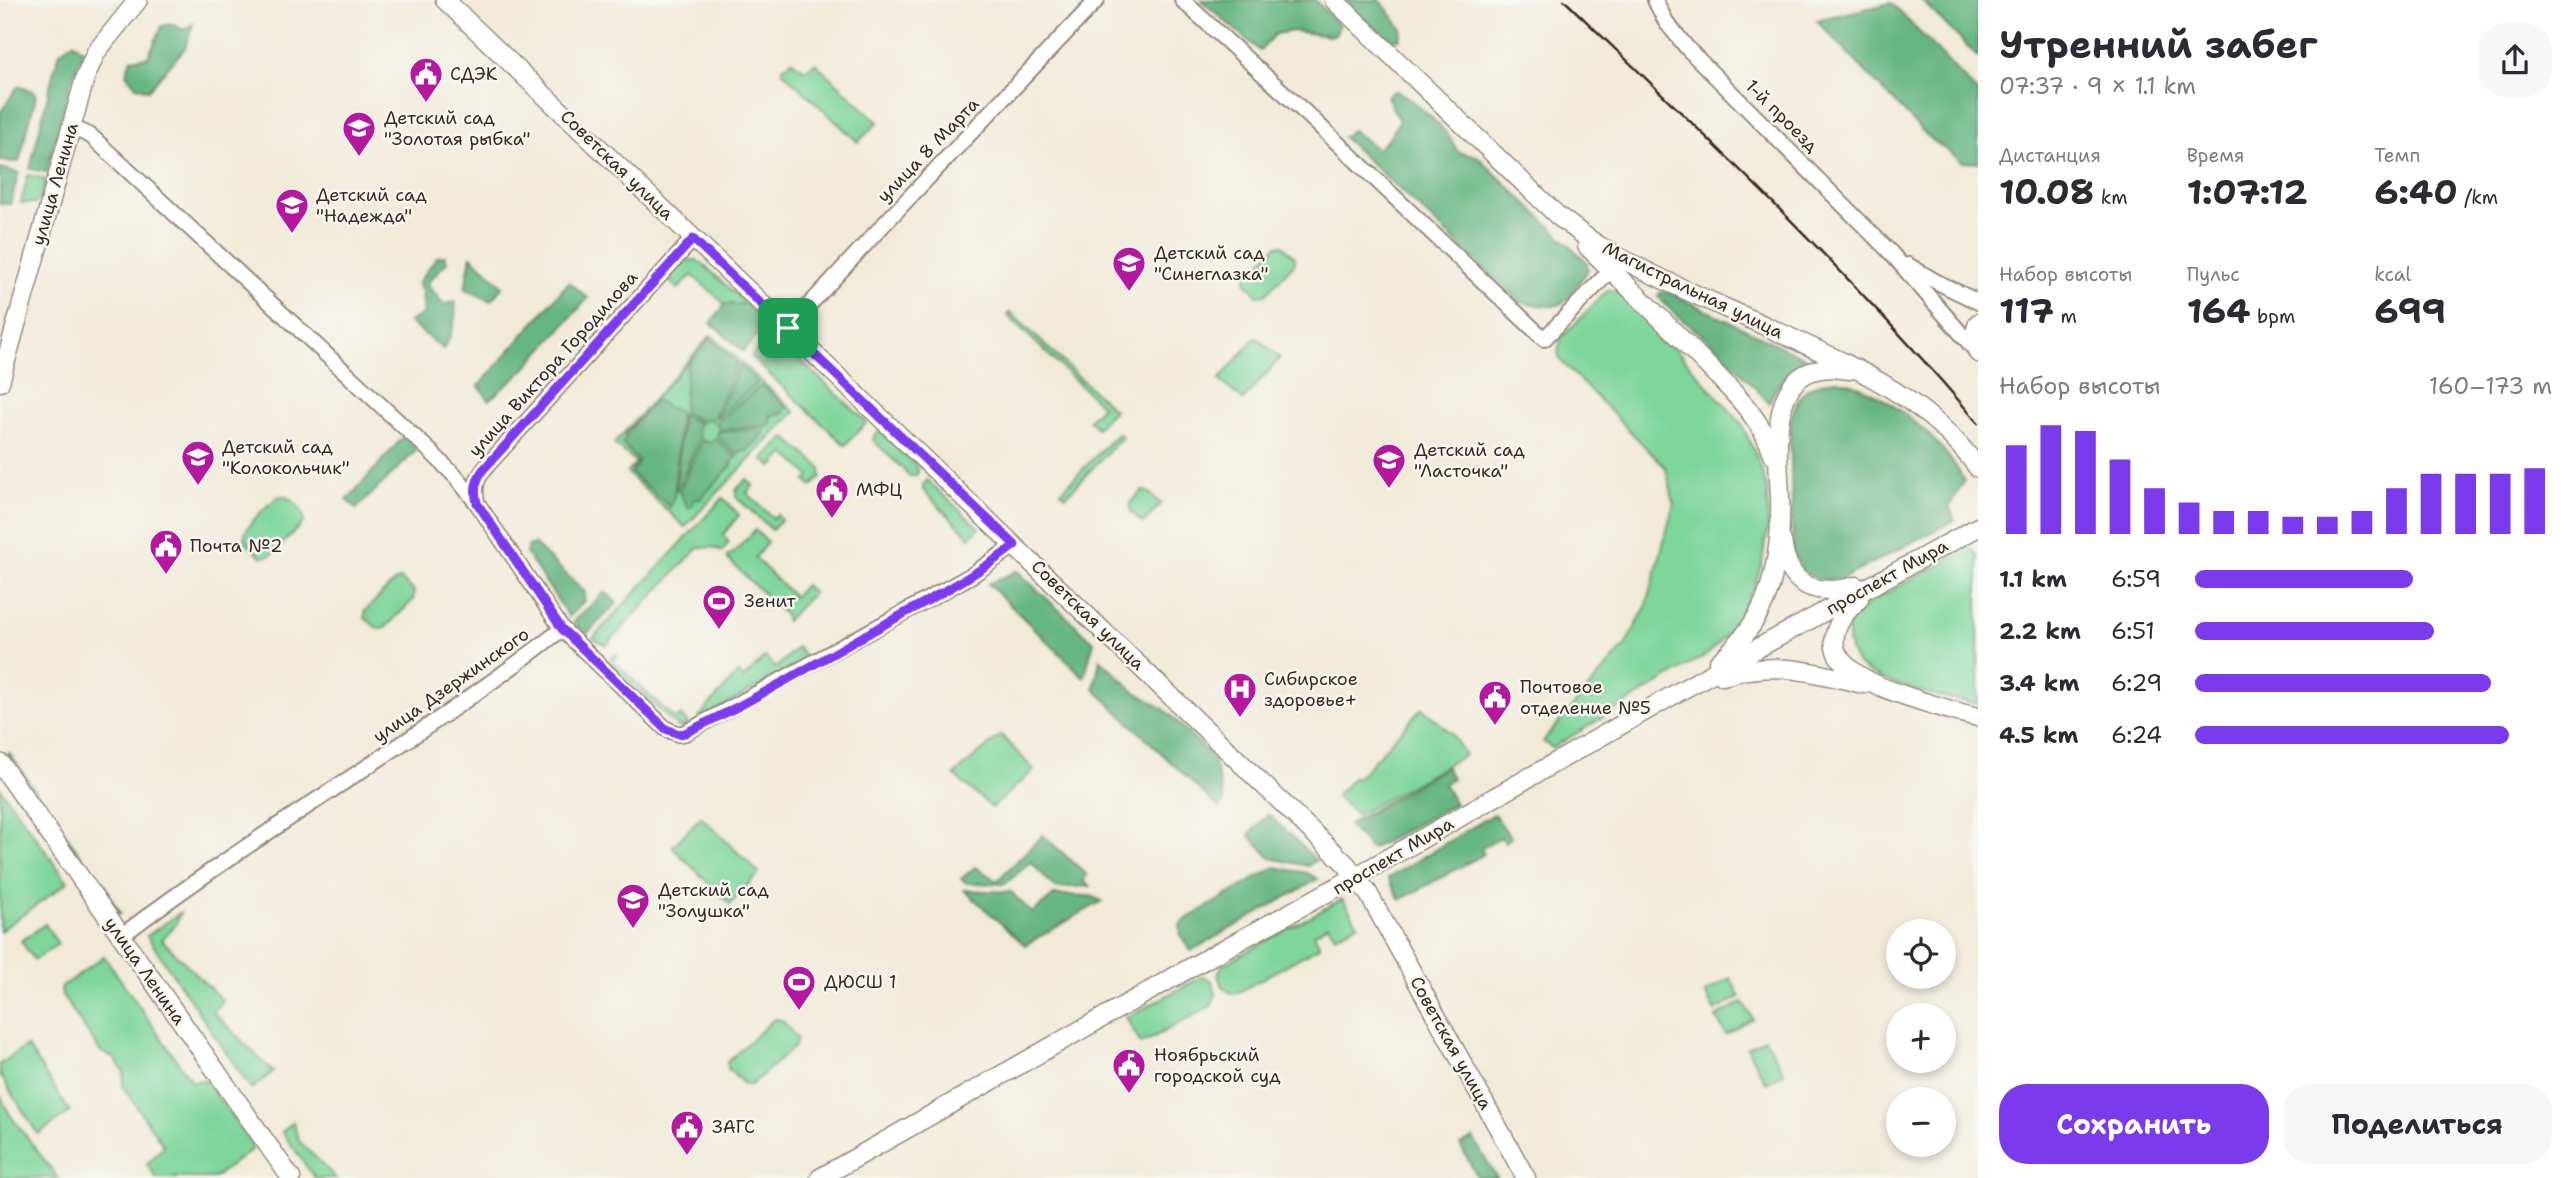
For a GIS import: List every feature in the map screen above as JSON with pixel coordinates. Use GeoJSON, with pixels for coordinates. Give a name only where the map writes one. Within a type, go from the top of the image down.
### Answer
{"type":"FeatureCollection","features":[{"type":"Feature","properties":{"kind":"main road","name":"улица Ленина"},"geometry":{"type":"LineString","coordinates":[[0,382],[85,78],[96,52],[138,0]]}},
{"type":"Feature","properties":{"kind":"main road","name":"Советская улица"},"geometry":{"type":"LineString","coordinates":[[445,0],[1327,844],[1357,877],[1526,1178]]}},
{"type":"Feature","properties":{"kind":"main road","name":"Магистральная улица"},"geometry":{"type":"LineString","coordinates":[[1334,0],[1558,216],[1598,245],[1647,271],[1866,373],[1900,393],[1938,421],[1978,468]]}},
{"type":"Feature","properties":{"kind":"main road"},"geometry":{"type":"LineString","coordinates":[[1558,216],[1744,405],[1767,438],[1777,466]]}},
{"type":"Feature","properties":{"kind":"main road"},"geometry":{"type":"LineString","coordinates":[[1978,323],[1973,338],[1978,353]]}},
{"type":"Feature","properties":{"kind":"main road"},"geometry":{"type":"LineString","coordinates":[[1866,373],[1822,369],[1803,376],[1787,393],[1779,419],[1777,466],[1780,522],[1787,564],[1792,573],[1810,588],[1823,592],[1838,592],[1880,580]]}},
{"type":"Feature","properties":{"kind":"main road"},"geometry":{"type":"LineString","coordinates":[[1689,686],[1731,652],[1755,620],[1772,580],[1780,522]]}},
{"type":"Feature","properties":{"kind":"main road","name":"проспект Мира"},"geometry":{"type":"LineString","coordinates":[[820,1178],[1204,960],[1357,877],[1689,686],[1972,530]]}},
{"type":"Feature","properties":{"kind":"main road"},"geometry":{"type":"LineString","coordinates":[[1880,580],[1847,610],[1839,621],[1835,642],[1837,653],[1849,670],[1858,677],[1890,691]]}},
{"type":"Feature","properties":{"kind":"main road"},"geometry":{"type":"LineString","coordinates":[[1689,686],[1744,669],[1770,667],[1812,671],[1890,691],[1978,722]]}},
{"type":"Feature","properties":{"kind":"main road"},"geometry":{"type":"LineString","coordinates":[[1955,712],[1978,717]]}},
{"type":"Feature","properties":{"kind":"main road","name":"улица Ленина"},"geometry":{"type":"LineString","coordinates":[[0,763],[291,1178]]}},
{"type":"Feature","properties":{"kind":"street","name":"улица 8 Марта"},"geometry":{"type":"LineString","coordinates":[[788,328],[1097,0]]}},
{"type":"Feature","properties":{"kind":"street"},"geometry":{"type":"LineString","coordinates":[[1182,0],[1308,115],[1544,339],[1611,270]]}},
{"type":"Feature","properties":{"kind":"street","name":"1-й проезд"},"geometry":{"type":"LineString","coordinates":[[1655,0],[1666,22],[1688,49],[1891,253],[1978,353]]}},
{"type":"Feature","properties":{"kind":"street"},"geometry":{"type":"LineString","coordinates":[[71,127],[91,136],[457,477],[562,629],[666,729],[679,734],[685,733],[972,575],[1015,545]]}},
{"type":"Feature","properties":{"kind":"street","name":"улица Виктора Городилова"},"geometry":{"type":"LineString","coordinates":[[477,503],[474,492],[482,471],[693,239]]}},
{"type":"Feature","properties":{"kind":"street","name":"1-й проезд"},"geometry":{"type":"LineString","coordinates":[[1891,253],[1934,281],[1978,302]]}},
{"type":"Feature","properties":{"kind":"street","name":"улица Дзержинского"},"geometry":{"type":"LineString","coordinates":[[120,937],[438,719],[562,629]]}},
{"type":"Feature","properties":{"kind":"green space"},"geometry":{"type":"Polygon","coordinates":[[[1201,0],[1315,0],[1339,25],[1336,34],[1330,36],[1293,31],[1275,34],[1260,51],[1201,0]]]}},
{"type":"Feature","properties":{"kind":"green space"},"geometry":{"type":"Polygon","coordinates":[[[1345,0],[1380,0],[1402,29],[1400,39],[1392,40],[1373,27],[1345,0]]]}},
{"type":"Feature","properties":{"kind":"green space"},"geometry":{"type":"Polygon","coordinates":[[[1921,0],[1978,0],[1978,57],[1921,0]]]}},
{"type":"Feature","properties":{"kind":"green space"},"geometry":{"type":"Polygon","coordinates":[[[1891,3],[1978,93],[1978,163],[1963,162],[1928,137],[1816,20],[1891,3]]]}},
{"type":"Feature","properties":{"kind":"green space"},"geometry":{"type":"Polygon","coordinates":[[[172,24],[183,30],[193,24],[185,48],[148,90],[136,86],[126,74],[131,59],[148,57],[162,26],[172,24]]]}},
{"type":"Feature","properties":{"kind":"green space"},"geometry":{"type":"Polygon","coordinates":[[[73,42],[84,51],[70,84],[47,172],[30,169],[60,52],[73,42]]]}},
{"type":"Feature","properties":{"kind":"green space"},"geometry":{"type":"Polygon","coordinates":[[[792,61],[805,70],[815,63],[878,122],[858,142],[783,72],[783,68],[792,61]]]}},
{"type":"Feature","properties":{"kind":"green space"},"geometry":{"type":"Polygon","coordinates":[[[18,86],[33,91],[36,96],[19,162],[0,161],[0,113],[18,86]]]}},
{"type":"Feature","properties":{"kind":"green space"},"geometry":{"type":"Polygon","coordinates":[[[1394,91],[1406,96],[1429,115],[1448,135],[1458,152],[1477,156],[1587,262],[1588,270],[1567,299],[1555,306],[1520,302],[1343,137],[1352,130],[1377,149],[1390,137],[1399,121],[1387,96],[1394,91]]]}},
{"type":"Feature","properties":{"kind":"green space"},"geometry":{"type":"Polygon","coordinates":[[[0,168],[19,173],[10,204],[0,204],[0,168]]]}},
{"type":"Feature","properties":{"kind":"green space"},"geometry":{"type":"Polygon","coordinates":[[[28,175],[46,179],[41,199],[36,203],[21,203],[28,175]]]}},
{"type":"Feature","properties":{"kind":"green space"},"geometry":{"type":"Polygon","coordinates":[[[1277,245],[1283,245],[1294,257],[1295,263],[1265,295],[1259,296],[1246,283],[1246,277],[1277,245]]]}},
{"type":"Feature","properties":{"kind":"green space"},"geometry":{"type":"Polygon","coordinates":[[[445,256],[447,262],[429,281],[429,288],[445,305],[455,301],[453,326],[443,349],[409,322],[424,313],[422,292],[418,283],[437,257],[445,256]]]}},
{"type":"Feature","properties":{"kind":"green space"},"geometry":{"type":"Polygon","coordinates":[[[471,256],[503,286],[491,301],[465,289],[471,256]]]}},
{"type":"Feature","properties":{"kind":"green space"},"geometry":{"type":"Polygon","coordinates":[[[689,260],[703,264],[746,304],[725,304],[692,275],[678,289],[666,278],[680,264],[689,260]]]}},
{"type":"Feature","properties":{"kind":"green space"},"geometry":{"type":"Polygon","coordinates":[[[569,282],[588,298],[525,369],[489,400],[479,386],[569,282]]]}},
{"type":"Feature","properties":{"kind":"green space"},"geometry":{"type":"Polygon","coordinates":[[[1608,290],[1619,291],[1741,423],[1758,459],[1767,488],[1768,525],[1762,563],[1754,587],[1734,626],[1709,653],[1552,748],[1543,741],[1625,646],[1647,605],[1674,503],[1666,468],[1561,361],[1558,353],[1561,338],[1608,290]]]}},
{"type":"Feature","properties":{"kind":"green space"},"geometry":{"type":"Polygon","coordinates":[[[1668,292],[1807,359],[1784,378],[1769,403],[1724,355],[1658,296],[1668,292]]]}},
{"type":"Feature","properties":{"kind":"green space"},"geometry":{"type":"Polygon","coordinates":[[[725,304],[746,304],[766,325],[743,351],[711,323],[725,304]]]}},
{"type":"Feature","properties":{"kind":"green space"},"geometry":{"type":"Polygon","coordinates":[[[1010,312],[1114,410],[1097,428],[1089,420],[1102,406],[1007,315],[1010,312]]]}},
{"type":"Feature","properties":{"kind":"green space"},"geometry":{"type":"Polygon","coordinates":[[[772,334],[867,422],[845,445],[751,357],[772,334]]]}},
{"type":"Feature","properties":{"kind":"green space"},"geometry":{"type":"Polygon","coordinates":[[[711,335],[795,412],[685,527],[627,473],[636,462],[614,444],[711,335]]]}},
{"type":"Feature","properties":{"kind":"green space"},"geometry":{"type":"Polygon","coordinates":[[[1256,337],[1280,358],[1243,400],[1219,380],[1256,337]]]}},
{"type":"Feature","properties":{"kind":"green space"},"geometry":{"type":"Polygon","coordinates":[[[710,338],[737,363],[712,421],[707,419],[702,422],[683,412],[687,364],[710,338]]]}},
{"type":"Feature","properties":{"kind":"green space"},"geometry":{"type":"Polygon","coordinates":[[[740,366],[758,383],[716,418],[740,366]]]}},
{"type":"Feature","properties":{"kind":"green space"},"geometry":{"type":"Polygon","coordinates":[[[1837,380],[1873,393],[1910,418],[1942,449],[1964,481],[1949,507],[1955,520],[1842,579],[1818,580],[1802,571],[1793,553],[1790,421],[1796,403],[1805,391],[1818,384],[1837,380]]]}},
{"type":"Feature","properties":{"kind":"green space"},"geometry":{"type":"Polygon","coordinates":[[[762,385],[787,408],[781,414],[771,415],[771,425],[719,430],[715,423],[762,385]]]}},
{"type":"Feature","properties":{"kind":"green space"},"geometry":{"type":"Polygon","coordinates":[[[655,400],[680,413],[674,496],[670,507],[631,473],[639,461],[622,443],[625,435],[655,400]]]}},
{"type":"Feature","properties":{"kind":"green space"},"geometry":{"type":"Polygon","coordinates":[[[682,415],[700,424],[697,429],[700,439],[676,492],[682,415]]]}},
{"type":"Feature","properties":{"kind":"green space"},"geometry":{"type":"Polygon","coordinates":[[[764,429],[764,433],[747,451],[740,452],[739,456],[717,436],[718,432],[764,429]]]}},
{"type":"Feature","properties":{"kind":"green space"},"geometry":{"type":"Polygon","coordinates":[[[880,431],[918,469],[915,476],[910,476],[873,440],[876,432],[880,431]]]}},
{"type":"Feature","properties":{"kind":"green space"},"geometry":{"type":"Polygon","coordinates":[[[1118,433],[1122,437],[1066,496],[1061,492],[1118,433]]]}},
{"type":"Feature","properties":{"kind":"green space"},"geometry":{"type":"Polygon","coordinates":[[[406,434],[416,446],[416,451],[356,509],[347,500],[406,434]]]}},
{"type":"Feature","properties":{"kind":"green space"},"geometry":{"type":"Polygon","coordinates":[[[785,437],[821,468],[821,477],[812,486],[806,481],[810,476],[785,453],[772,467],[763,459],[785,437]]]}},
{"type":"Feature","properties":{"kind":"green space"},"geometry":{"type":"Polygon","coordinates":[[[715,438],[737,458],[733,459],[732,465],[700,499],[693,500],[693,506],[688,507],[679,492],[703,440],[709,443],[715,438]]]}},
{"type":"Feature","properties":{"kind":"green space"},"geometry":{"type":"Polygon","coordinates":[[[747,479],[753,486],[747,493],[773,518],[777,515],[781,520],[772,530],[736,497],[736,490],[747,479]]]}},
{"type":"Feature","properties":{"kind":"green space"},"geometry":{"type":"Polygon","coordinates":[[[927,480],[979,528],[970,537],[923,490],[927,480]]]}},
{"type":"Feature","properties":{"kind":"green space"},"geometry":{"type":"Polygon","coordinates":[[[1142,491],[1148,492],[1161,504],[1143,523],[1131,512],[1130,503],[1142,491]]]}},
{"type":"Feature","properties":{"kind":"green space"},"geometry":{"type":"Polygon","coordinates":[[[280,496],[297,505],[304,522],[271,555],[262,557],[248,545],[245,535],[257,516],[280,496]]]}},
{"type":"Feature","properties":{"kind":"green space"},"geometry":{"type":"Polygon","coordinates":[[[723,498],[739,515],[723,535],[729,543],[722,551],[713,547],[698,548],[606,645],[593,638],[723,498]]]}},
{"type":"Feature","properties":{"kind":"green space"},"geometry":{"type":"Polygon","coordinates":[[[755,530],[767,542],[755,558],[794,597],[805,585],[813,593],[786,621],[785,615],[727,558],[727,555],[731,555],[755,530]]]}},
{"type":"Feature","properties":{"kind":"green space"},"geometry":{"type":"Polygon","coordinates":[[[534,544],[585,592],[584,601],[569,617],[526,553],[528,546],[534,544]]]}},
{"type":"Feature","properties":{"kind":"green space"},"geometry":{"type":"Polygon","coordinates":[[[1971,547],[1978,556],[1978,704],[1895,684],[1865,670],[1856,662],[1848,640],[1848,625],[1868,603],[1971,547]]]}},
{"type":"Feature","properties":{"kind":"green space"},"geometry":{"type":"Polygon","coordinates":[[[1017,571],[1094,642],[1084,677],[988,584],[1017,571]]]}},
{"type":"Feature","properties":{"kind":"green space"},"geometry":{"type":"Polygon","coordinates":[[[400,579],[414,591],[413,600],[385,628],[378,629],[365,618],[365,611],[400,579]]]}},
{"type":"Feature","properties":{"kind":"green space"},"geometry":{"type":"Polygon","coordinates":[[[605,592],[617,603],[587,634],[573,622],[605,592]]]}},
{"type":"Feature","properties":{"kind":"green space"},"geometry":{"type":"Polygon","coordinates":[[[797,647],[807,659],[704,717],[699,717],[738,673],[744,678],[765,657],[776,668],[797,647]]]}},
{"type":"Feature","properties":{"kind":"green space"},"geometry":{"type":"Polygon","coordinates":[[[617,654],[614,662],[675,719],[681,715],[688,724],[681,728],[676,726],[609,663],[610,658],[617,654]]]}},
{"type":"Feature","properties":{"kind":"green space"},"geometry":{"type":"Polygon","coordinates":[[[1100,659],[1134,691],[1164,709],[1213,757],[1224,802],[1219,808],[1094,689],[1100,659]]]}},
{"type":"Feature","properties":{"kind":"green space"},"geometry":{"type":"Polygon","coordinates":[[[1422,708],[1451,733],[1465,755],[1357,815],[1336,796],[1354,777],[1357,779],[1422,708]]]}},
{"type":"Feature","properties":{"kind":"green space"},"geometry":{"type":"Polygon","coordinates":[[[1001,735],[1034,770],[992,808],[954,775],[1001,735]]]}},
{"type":"Feature","properties":{"kind":"green space"},"geometry":{"type":"Polygon","coordinates":[[[9,753],[121,913],[119,915],[5,756],[9,753]]]}},
{"type":"Feature","properties":{"kind":"green space"},"geometry":{"type":"Polygon","coordinates":[[[1446,767],[1452,778],[1444,784],[1455,804],[1371,849],[1348,825],[1446,767]]]}},
{"type":"Feature","properties":{"kind":"green space"},"geometry":{"type":"Polygon","coordinates":[[[0,788],[68,882],[0,931],[0,788]]]}},
{"type":"Feature","properties":{"kind":"green space"},"geometry":{"type":"Polygon","coordinates":[[[1268,814],[1316,860],[1308,866],[1271,858],[1249,835],[1268,814]]]}},
{"type":"Feature","properties":{"kind":"green space"},"geometry":{"type":"Polygon","coordinates":[[[1494,814],[1511,838],[1505,842],[1501,837],[1481,849],[1484,854],[1400,900],[1388,878],[1494,814]]]}},
{"type":"Feature","properties":{"kind":"green space"},"geometry":{"type":"Polygon","coordinates":[[[701,817],[759,873],[730,904],[672,847],[701,817]]]}},
{"type":"Feature","properties":{"kind":"green space"},"geometry":{"type":"Polygon","coordinates":[[[1043,835],[1087,875],[1083,881],[1090,886],[1055,888],[1031,862],[1005,884],[967,883],[961,879],[975,867],[997,881],[1043,835]]]}},
{"type":"Feature","properties":{"kind":"green space"},"geometry":{"type":"Polygon","coordinates":[[[1275,867],[1307,873],[1318,879],[1191,951],[1181,936],[1180,925],[1275,867]]]}},
{"type":"Feature","properties":{"kind":"green space"},"geometry":{"type":"Polygon","coordinates":[[[964,890],[1011,892],[1032,913],[1054,895],[1091,896],[1102,901],[1025,945],[964,890]]]}},
{"type":"Feature","properties":{"kind":"green space"},"geometry":{"type":"Polygon","coordinates":[[[1342,899],[1358,924],[1335,936],[1328,925],[1314,934],[1320,946],[1237,993],[1233,994],[1224,988],[1218,976],[1222,965],[1342,899]]]}},
{"type":"Feature","properties":{"kind":"green space"},"geometry":{"type":"Polygon","coordinates":[[[180,913],[176,924],[162,940],[223,1001],[213,1012],[273,1072],[251,1089],[147,936],[180,913]]]}},
{"type":"Feature","properties":{"kind":"green space"},"geometry":{"type":"Polygon","coordinates":[[[45,924],[58,944],[34,960],[21,941],[45,924]]]}},
{"type":"Feature","properties":{"kind":"green space"},"geometry":{"type":"Polygon","coordinates":[[[104,956],[192,1082],[205,1080],[251,1143],[252,1149],[214,1178],[156,1178],[147,1164],[164,1146],[123,1087],[124,1072],[115,1059],[100,1051],[62,995],[61,988],[104,956]]]}},
{"type":"Feature","properties":{"kind":"green space"},"geometry":{"type":"Polygon","coordinates":[[[1203,976],[1212,981],[1216,994],[1211,1006],[1141,1044],[1126,1018],[1203,976]]]}},
{"type":"Feature","properties":{"kind":"green space"},"geometry":{"type":"Polygon","coordinates":[[[1730,978],[1740,997],[1715,1011],[1705,993],[1730,978]]]}},
{"type":"Feature","properties":{"kind":"green space"},"geometry":{"type":"Polygon","coordinates":[[[1743,1002],[1753,1019],[1726,1035],[1716,1017],[1743,1002]]]}},
{"type":"Feature","properties":{"kind":"green space"},"geometry":{"type":"Polygon","coordinates":[[[774,1019],[782,1020],[797,1039],[795,1046],[751,1085],[745,1085],[729,1070],[727,1062],[774,1019]]]}},
{"type":"Feature","properties":{"kind":"green space"},"geometry":{"type":"Polygon","coordinates":[[[1765,1038],[1784,1073],[1766,1083],[1747,1048],[1765,1038]]]}},
{"type":"Feature","properties":{"kind":"green space"},"geometry":{"type":"Polygon","coordinates":[[[27,1046],[70,1112],[38,1134],[0,1075],[0,1064],[27,1046]]]}},
{"type":"Feature","properties":{"kind":"green space"},"geometry":{"type":"Polygon","coordinates":[[[0,1095],[10,1115],[58,1178],[0,1178],[0,1095]]]}},
{"type":"Feature","properties":{"kind":"green space"},"geometry":{"type":"Polygon","coordinates":[[[293,1122],[299,1141],[336,1178],[315,1178],[282,1132],[293,1122]]]}},
{"type":"Feature","properties":{"kind":"green space"},"geometry":{"type":"Polygon","coordinates":[[[1473,1138],[1497,1178],[1478,1178],[1460,1145],[1473,1138]]]}},
{"type":"Feature","properties":{"kind":"railway"},"geometry":{"type":"LineString","coordinates":[[1564,0],[1724,154],[1828,259],[1978,423]]}},
{"type":"Feature","properties":{"kind":"place","name":"СДЭК"},"geometry":{"type":"Point","coordinates":[426,104]}},
{"type":"Feature","properties":{"kind":"place","name":"Детский сад \"Золотая рыбка\""},"geometry":{"type":"Point","coordinates":[359,158]}},
{"type":"Feature","properties":{"kind":"place","name":"Детский сад \"Надежда\""},"geometry":{"type":"Point","coordinates":[292,235]}},
{"type":"Feature","properties":{"kind":"place","name":"Детский сад \"Синеглазка\""},"geometry":{"type":"Point","coordinates":[1129,293]}},
{"type":"Feature","properties":{"kind":"place","name":"Детский сад \"Колокольчик\""},"geometry":{"type":"Point","coordinates":[198,487]}},
{"type":"Feature","properties":{"kind":"place","name":"Детский сад \"Ласточка\""},"geometry":{"type":"Point","coordinates":[1389,490]}},
{"type":"Feature","properties":{"kind":"place","name":"МФЦ"},"geometry":{"type":"Point","coordinates":[832,520]}},
{"type":"Feature","properties":{"kind":"place","name":"Почта №2"},"geometry":{"type":"Point","coordinates":[166,576]}},
{"type":"Feature","properties":{"kind":"place","name":"Зенит"},"geometry":{"type":"Point","coordinates":[719,631]}},
{"type":"Feature","properties":{"kind":"place","name":"Сибирское здоровье+"},"geometry":{"type":"Point","coordinates":[1240,719]}},
{"type":"Feature","properties":{"kind":"place","name":"Почтовое отделение №5"},"geometry":{"type":"Point","coordinates":[1495,727]}},
{"type":"Feature","properties":{"kind":"place","name":"Детский сад \"Золушка\""},"geometry":{"type":"Point","coordinates":[633,930]}},
{"type":"Feature","properties":{"kind":"place","name":"ДЮСШ 1"},"geometry":{"type":"Point","coordinates":[799,1012]}},
{"type":"Feature","properties":{"kind":"place","name":"Ноябрьский городской суд"},"geometry":{"type":"Point","coordinates":[1129,1095]}},
{"type":"Feature","properties":{"kind":"place","name":"ЗАГС"},"geometry":{"type":"Point","coordinates":[687,1157]}},
{"type":"Feature","properties":{"kind":"route"},"geometry":{"type":"LineString","coordinates":[[693,239],[788,328],[1015,545],[972,575],[729,711],[679,734],[666,729],[562,629],[477,503],[474,492],[476,482],[482,471],[693,239]]}}]}
